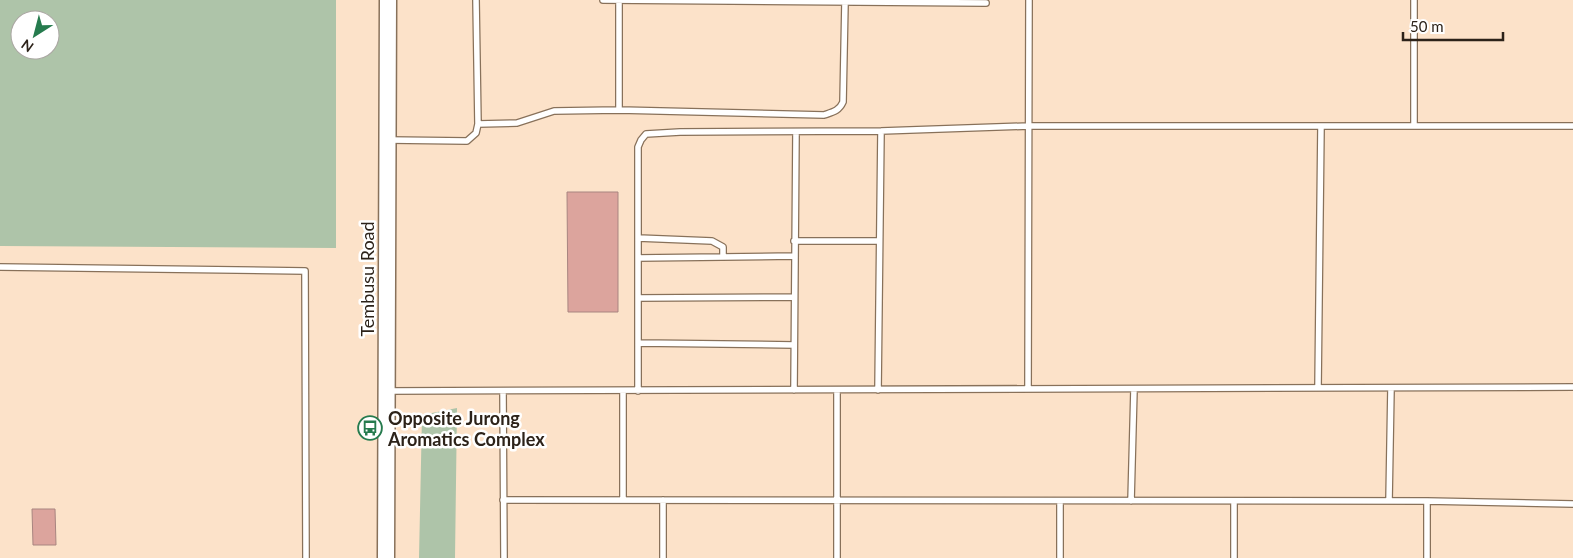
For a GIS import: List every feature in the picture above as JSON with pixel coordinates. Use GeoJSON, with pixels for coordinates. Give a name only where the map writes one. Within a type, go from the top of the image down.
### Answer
{"type":"FeatureCollection","features":[{"type":"Feature","properties":{"kind":"street","name":"Tembusu Road"},"geometry":{"type":"LineString","coordinates":[[386,558],[388,0]]}},
{"type":"Feature","properties":{"kind":"lane"},"geometry":{"type":"LineString","coordinates":[[387,140],[467,141],[476,133],[478,124],[476,0]]}},
{"type":"Feature","properties":{"kind":"lane"},"geometry":{"type":"LineString","coordinates":[[603,0],[986,3]]}},
{"type":"Feature","properties":{"kind":"lane"},"geometry":{"type":"LineString","coordinates":[[619,110],[620,0]]}},
{"type":"Feature","properties":{"kind":"lane"},"geometry":{"type":"LineString","coordinates":[[1028,389],[1029,0]]}},
{"type":"Feature","properties":{"kind":"lane"},"geometry":{"type":"LineString","coordinates":[[1414,0],[1414,126]]}},
{"type":"Feature","properties":{"kind":"lane"},"geometry":{"type":"LineString","coordinates":[[478,124],[517,123],[554,110],[824,115],[834,112],[841,108],[843,102],[845,2]]}},
{"type":"Feature","properties":{"kind":"lane"},"geometry":{"type":"LineString","coordinates":[[638,391],[638,147],[646,134],[680,132],[881,131],[1028,126],[1573,126]]}},
{"type":"Feature","properties":{"kind":"lane"},"geometry":{"type":"LineString","coordinates":[[1318,388],[1321,126]]}},
{"type":"Feature","properties":{"kind":"lane"},"geometry":{"type":"LineString","coordinates":[[878,390],[881,131]]}},
{"type":"Feature","properties":{"kind":"lane"},"geometry":{"type":"LineString","coordinates":[[794,390],[796,132]]}},
{"type":"Feature","properties":{"kind":"lane"},"geometry":{"type":"LineString","coordinates":[[638,238],[712,241],[722,247],[723,257]]}},
{"type":"Feature","properties":{"kind":"lane"},"geometry":{"type":"LineString","coordinates":[[794,241],[879,241]]}},
{"type":"Feature","properties":{"kind":"lane"},"geometry":{"type":"LineString","coordinates":[[638,258],[794,256]]}},
{"type":"Feature","properties":{"kind":"lane"},"geometry":{"type":"LineString","coordinates":[[0,267],[305,271],[306,558]]}},
{"type":"Feature","properties":{"kind":"lane"},"geometry":{"type":"LineString","coordinates":[[638,298],[794,297]]}},
{"type":"Feature","properties":{"kind":"lane"},"geometry":{"type":"LineString","coordinates":[[638,343],[794,345]]}},
{"type":"Feature","properties":{"kind":"lane"},"geometry":{"type":"LineString","coordinates":[[387,390],[638,391],[1573,387]]}},
{"type":"Feature","properties":{"kind":"lane"},"geometry":{"type":"LineString","coordinates":[[1389,501],[1391,388]]}},
{"type":"Feature","properties":{"kind":"lane"},"geometry":{"type":"LineString","coordinates":[[1131,501],[1134,389]]}},
{"type":"Feature","properties":{"kind":"lane"},"geometry":{"type":"LineString","coordinates":[[837,558],[838,390]]}},
{"type":"Feature","properties":{"kind":"lane"},"geometry":{"type":"LineString","coordinates":[[503,391],[504,558]]}},
{"type":"Feature","properties":{"kind":"lane"},"geometry":{"type":"LineString","coordinates":[[623,391],[623,500]]}},
{"type":"Feature","properties":{"kind":"lane"},"geometry":{"type":"LineString","coordinates":[[503,500],[1427,501],[1573,504]]}},
{"type":"Feature","properties":{"kind":"lane"},"geometry":{"type":"LineString","coordinates":[[663,500],[663,558]]}},
{"type":"Feature","properties":{"kind":"lane"},"geometry":{"type":"LineString","coordinates":[[1060,501],[1060,558]]}},
{"type":"Feature","properties":{"kind":"lane"},"geometry":{"type":"LineString","coordinates":[[1234,501],[1234,558]]}},
{"type":"Feature","properties":{"kind":"lane"},"geometry":{"type":"LineString","coordinates":[[1427,501],[1427,558]]}},
{"type":"Feature","properties":{"kind":"green space"},"geometry":{"type":"Polygon","coordinates":[[[0,0],[336,0],[336,248],[0,246],[0,0]]]}},
{"type":"Feature","properties":{"kind":"green space"},"geometry":{"type":"Polygon","coordinates":[[[457,408],[455,558],[419,558],[422,415],[457,408]]]}},
{"type":"Feature","properties":{"kind":"building"},"geometry":{"type":"Polygon","coordinates":[[[567,192],[618,192],[618,312],[568,312],[567,192]]]}},
{"type":"Feature","properties":{"kind":"building"},"geometry":{"type":"Polygon","coordinates":[[[32,509],[55,509],[56,545],[33,545],[32,509]]]}},
{"type":"Feature","properties":{"kind":"place","name":"Opposite Jurong Aromatics Complex"},"geometry":{"type":"Point","coordinates":[370,428]}}]}
